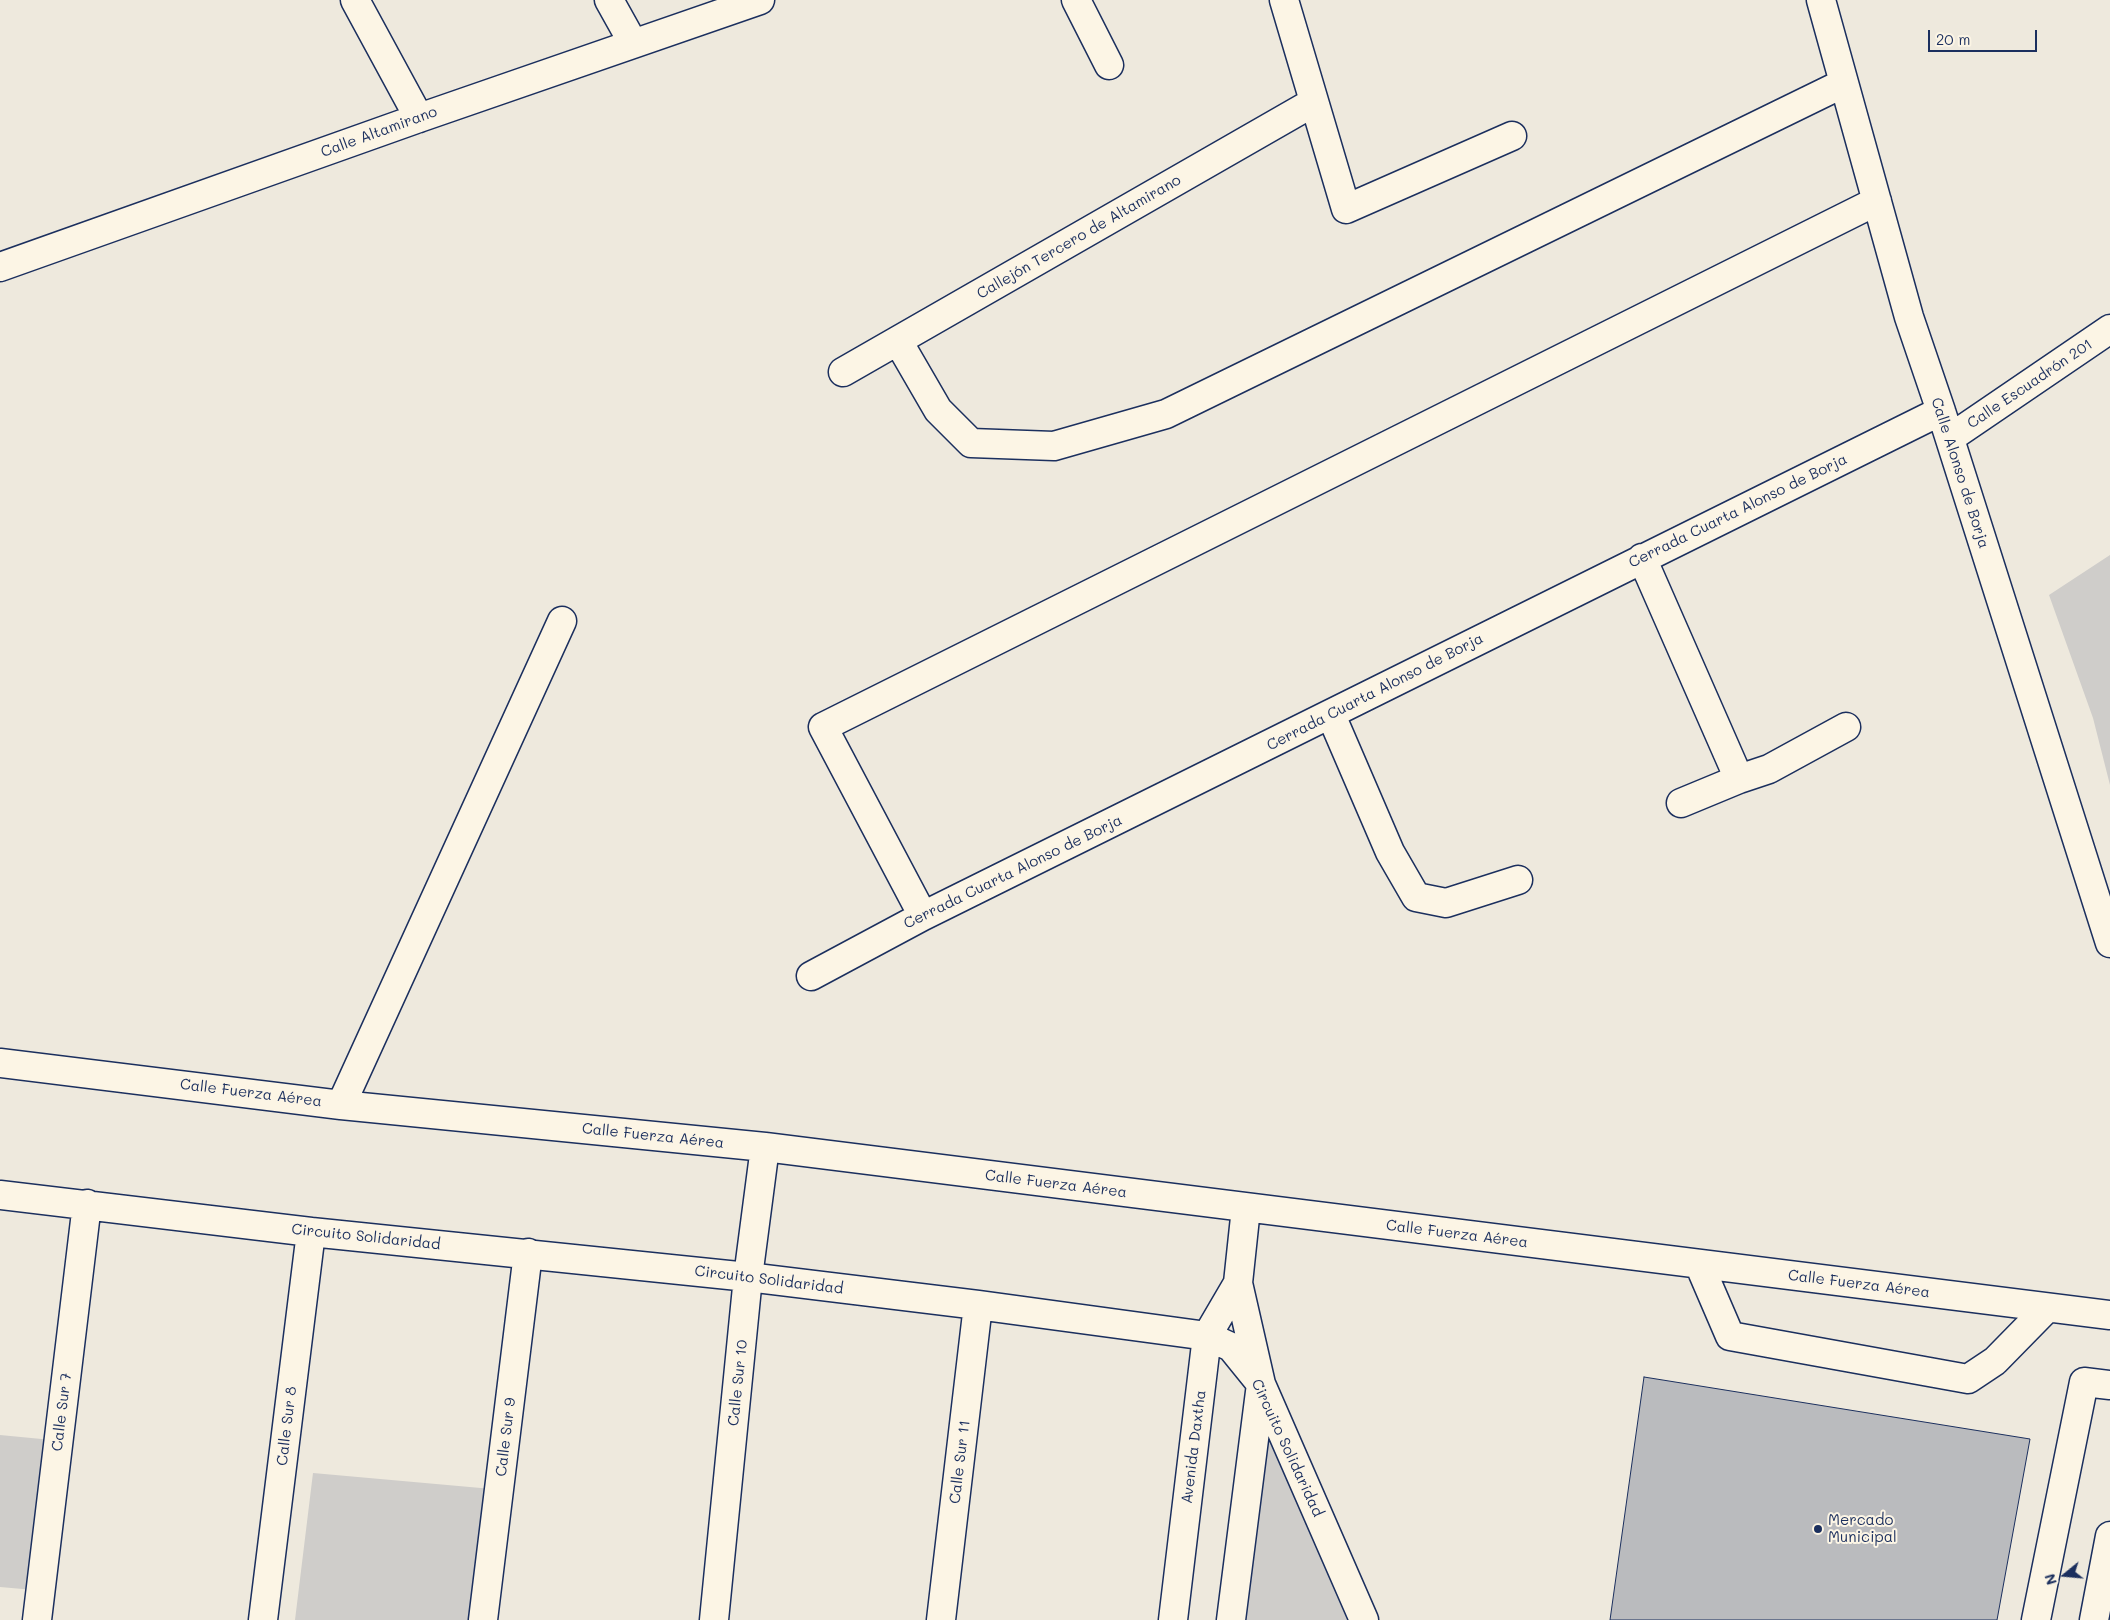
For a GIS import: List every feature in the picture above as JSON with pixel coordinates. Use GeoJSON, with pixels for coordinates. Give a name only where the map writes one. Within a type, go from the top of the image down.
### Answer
{"type":"FeatureCollection","features":[{"type":"Feature","properties":{"kind":"street"},"geometry":{"type":"LineString","coordinates":[[355,0],[419,118]]}},
{"type":"Feature","properties":{"kind":"street"},"geometry":{"type":"LineString","coordinates":[[609,0],[633,44]]}},
{"type":"Feature","properties":{"kind":"street","name":"Calle Altamirano"},"geometry":{"type":"LineString","coordinates":[[0,267],[419,118],[760,0]]}},
{"type":"Feature","properties":{"kind":"street"},"geometry":{"type":"LineString","coordinates":[[1076,0],[1109,65]]}},
{"type":"Feature","properties":{"kind":"street"},"geometry":{"type":"LineString","coordinates":[[1284,0],[1346,209],[1512,136]]}},
{"type":"Feature","properties":{"kind":"street","name":"Calle Alonso de Borja"},"geometry":{"type":"LineString","coordinates":[[1821,0],[1909,317],[1950,438],[2110,941]]}},
{"type":"Feature","properties":{"kind":"street"},"geometry":{"type":"LineString","coordinates":[[898,341],[938,410],[971,443],[1054,446],[1166,414],[1844,83]]}},
{"type":"Feature","properties":{"kind":"street","name":"Callejón Tercero de Altamirano"},"geometry":{"type":"LineString","coordinates":[[843,372],[1314,102]]}},
{"type":"Feature","properties":{"kind":"street"},"geometry":{"type":"LineString","coordinates":[[923,916],[824,727],[1878,201]]}},
{"type":"Feature","properties":{"kind":"street","name":"Calle Escuadrón 201"},"geometry":{"type":"LineString","coordinates":[[1950,438],[2110,329]]}},
{"type":"Feature","properties":{"kind":"street","name":"Cerrada Cuarta Alonso de Borja"},"geometry":{"type":"LineString","coordinates":[[811,976],[923,916],[1941,411]]}},
{"type":"Feature","properties":{"kind":"street"},"geometry":{"type":"LineString","coordinates":[[1642,558],[1739,779]]}},
{"type":"Feature","properties":{"kind":"street"},"geometry":{"type":"LineString","coordinates":[[341,1104],[562,621]]}},
{"type":"Feature","properties":{"kind":"street"},"geometry":{"type":"LineString","coordinates":[[1331,715],[1390,852],[1416,898],[1446,903],[1518,880]]}},
{"type":"Feature","properties":{"kind":"street"},"geometry":{"type":"LineString","coordinates":[[1681,803],[1769,769],[1846,728]]}},
{"type":"Feature","properties":{"kind":"street","name":"Calle Fuerza Aérea"},"geometry":{"type":"LineString","coordinates":[[0,1063],[341,1104],[765,1147],[2110,1315]]}},
{"type":"Feature","properties":{"kind":"street","name":"Calle Sur 10"},"geometry":{"type":"LineString","coordinates":[[714,1620],[748,1277],[765,1147]]}},
{"type":"Feature","properties":{"kind":"street","name":"Circuito Solidaridad"},"geometry":{"type":"LineString","coordinates":[[0,1195],[311,1232],[748,1277],[978,1305],[1206,1336],[1231,1347],[1261,1384],[1364,1620]]}},
{"type":"Feature","properties":{"kind":"street","name":"Calle Sur 7"},"geometry":{"type":"LineString","coordinates":[[37,1620],[87,1204]]}},
{"type":"Feature","properties":{"kind":"street","name":"Avenida Daxtha"},"geometry":{"type":"LineString","coordinates":[[1231,1620],[1261,1384],[1238,1283],[1246,1208]]}},
{"type":"Feature","properties":{"kind":"street","name":"Calle Sur 8"},"geometry":{"type":"LineString","coordinates":[[263,1620],[311,1232]]}},
{"type":"Feature","properties":{"kind":"street","name":"Calle Sur 9"},"geometry":{"type":"LineString","coordinates":[[483,1620],[528,1253]]}},
{"type":"Feature","properties":{"kind":"street"},"geometry":{"type":"LineString","coordinates":[[1698,1264],[1730,1336],[1968,1379],[1995,1361],[2047,1308]]}},
{"type":"Feature","properties":{"kind":"street","name":"Avenida Daxtha"},"geometry":{"type":"LineString","coordinates":[[1173,1620],[1206,1336],[1238,1283]]}},
{"type":"Feature","properties":{"kind":"street","name":"Calle Sur 11"},"geometry":{"type":"LineString","coordinates":[[941,1620],[978,1305]]}},
{"type":"Feature","properties":{"kind":"street"},"geometry":{"type":"LineString","coordinates":[[2036,1620],[2084,1382],[2110,1385]]}},
{"type":"Feature","properties":{"kind":"street"},"geometry":{"type":"LineString","coordinates":[[2094,1620],[2110,1536]]}},
{"type":"Feature","properties":{"kind":"shaded area"},"geometry":{"type":"Polygon","coordinates":[[[2110,555],[2110,785],[2093,718],[2049,595],[2110,555]]]}},
{"type":"Feature","properties":{"kind":"shaded area"},"geometry":{"type":"Polygon","coordinates":[[[1266,1408],[1356,1620],[1243,1620],[1266,1408]]]}},
{"type":"Feature","properties":{"kind":"shaded area"},"geometry":{"type":"Polygon","coordinates":[[[0,1435],[52,1440],[34,1590],[0,1587],[0,1435]]]}},
{"type":"Feature","properties":{"kind":"shaded area"},"geometry":{"type":"Polygon","coordinates":[[[313,1473],[492,1489],[473,1620],[295,1620],[313,1473]]]}},
{"type":"Feature","properties":{"kind":"building","name":"Mercado Municipal"},"geometry":{"type":"Polygon","coordinates":[[[1644,1377],[2030,1439],[1997,1620],[1610,1620],[1644,1377]]]}},
{"type":"Feature","properties":{"kind":"place","name":"Mercado Municipal"},"geometry":{"type":"Point","coordinates":[1818,1529]}}]}
